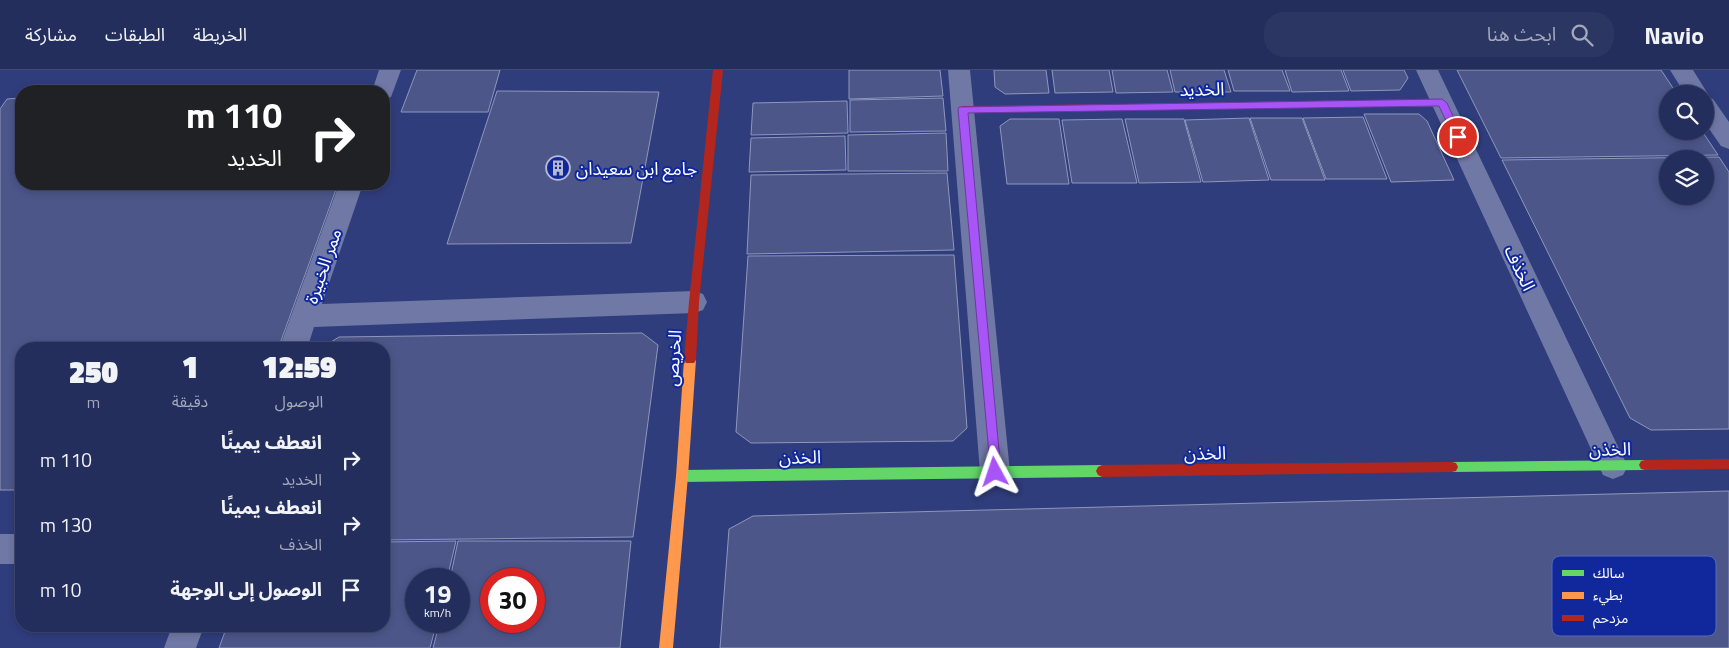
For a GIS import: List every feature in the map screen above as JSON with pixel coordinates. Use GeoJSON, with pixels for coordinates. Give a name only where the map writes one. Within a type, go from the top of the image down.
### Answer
{"type":"FeatureCollection","features":[{"type":"Feature","properties":{"kind":"street"},"geometry":{"type":"LineString","coordinates":[[385,85],[390,70]]}},
{"type":"Feature","properties":{"kind":"street","name":"الخريص"},"geometry":{"type":"LineString","coordinates":[[666,648],[682,476],[694,302],[718,70]]}},
{"type":"Feature","properties":{"kind":"street"},"geometry":{"type":"LineString","coordinates":[[959,70],[995,472]]}},
{"type":"Feature","properties":{"kind":"street","name":"الخذف"},"geometry":{"type":"LineString","coordinates":[[1427,70],[1613,466]]}},
{"type":"Feature","properties":{"kind":"street"},"geometry":{"type":"LineString","coordinates":[[1681,70],[1691,85]]}},
{"type":"Feature","properties":{"kind":"street","name":"الخديد"},"geometry":{"type":"LineString","coordinates":[[963,109],[1442,103]]}},
{"type":"Feature","properties":{"kind":"street"},"geometry":{"type":"LineString","coordinates":[[1714,116],[1727,133]]}},
{"type":"Feature","properties":{"kind":"street","name":"ممر الخبيرة"},"geometry":{"type":"LineString","coordinates":[[297,342],[349,190]]}},
{"type":"Feature","properties":{"kind":"street"},"geometry":{"type":"LineString","coordinates":[[306,316],[694,302]]}},
{"type":"Feature","properties":{"kind":"street","name":"الخذن"},"geometry":{"type":"LineString","coordinates":[[682,476],[1729,464]]}},
{"type":"Feature","properties":{"kind":"street"},"geometry":{"type":"LineString","coordinates":[[0,549],[15,549]]}},
{"type":"Feature","properties":{"kind":"street"},"geometry":{"type":"LineString","coordinates":[[180,648],[186,632]]}},
{"type":"Feature","properties":{"kind":"building"},"geometry":{"type":"Polygon","coordinates":[[[417,70],[500,70],[488,112],[401,112],[417,70]]]}},
{"type":"Feature","properties":{"kind":"building"},"geometry":{"type":"Polygon","coordinates":[[[849,70],[940,70],[943,96],[849,99],[849,70]]]}},
{"type":"Feature","properties":{"kind":"building"},"geometry":{"type":"Polygon","coordinates":[[[994,70],[1046,70],[1049,93],[1005,94],[995,87],[994,70]]]}},
{"type":"Feature","properties":{"kind":"building"},"geometry":{"type":"Polygon","coordinates":[[[1052,70],[1109,70],[1113,92],[1055,93],[1052,70]]]}},
{"type":"Feature","properties":{"kind":"building"},"geometry":{"type":"Polygon","coordinates":[[[1112,70],[1167,70],[1173,92],[1116,93],[1112,70]]]}},
{"type":"Feature","properties":{"kind":"building"},"geometry":{"type":"Polygon","coordinates":[[[1170,70],[1224,70],[1231,92],[1175,92],[1170,70]]]}},
{"type":"Feature","properties":{"kind":"building"},"geometry":{"type":"Polygon","coordinates":[[[1228,70],[1282,70],[1290,91],[1234,91],[1228,70]]]}},
{"type":"Feature","properties":{"kind":"building"},"geometry":{"type":"Polygon","coordinates":[[[1285,70],[1341,70],[1349,91],[1292,92],[1285,70]]]}},
{"type":"Feature","properties":{"kind":"building"},"geometry":{"type":"Polygon","coordinates":[[[1343,70],[1404,70],[1408,78],[1400,90],[1351,91],[1343,70]]]}},
{"type":"Feature","properties":{"kind":"building"},"geometry":{"type":"Polygon","coordinates":[[[1457,70],[1661,70],[1671,85],[1659,85],[1659,140],[1708,140],[1718,155],[1714,155],[1714,150],[1659,150],[1659,156],[1501,158],[1457,70]]]}},
{"type":"Feature","properties":{"kind":"building","name":"جامع ابن سعيدان"},"geometry":{"type":"Polygon","coordinates":[[[497,91],[659,92],[631,243],[447,244],[497,91]]]}},
{"type":"Feature","properties":{"kind":"building"},"geometry":{"type":"Polygon","coordinates":[[[15,98],[15,190],[336,190],[281,342],[15,342],[15,490],[0,490],[0,109],[7,99],[15,98]]]}},
{"type":"Feature","properties":{"kind":"building"},"geometry":{"type":"Polygon","coordinates":[[[943,98],[946,131],[850,132],[850,100],[943,98]]]}},
{"type":"Feature","properties":{"kind":"building"},"geometry":{"type":"Polygon","coordinates":[[[847,101],[848,133],[751,135],[753,103],[847,101]]]}},
{"type":"Feature","properties":{"kind":"building"},"geometry":{"type":"Polygon","coordinates":[[[1364,114],[1419,114],[1427,121],[1454,180],[1391,182],[1364,114]]]}},
{"type":"Feature","properties":{"kind":"building"},"geometry":{"type":"Polygon","coordinates":[[[1363,117],[1387,179],[1326,179],[1303,118],[1363,117]]]}},
{"type":"Feature","properties":{"kind":"building"},"geometry":{"type":"Polygon","coordinates":[[[1249,118],[1269,180],[1203,182],[1185,120],[1249,118]]]}},
{"type":"Feature","properties":{"kind":"building"},"geometry":{"type":"Polygon","coordinates":[[[1250,118],[1302,118],[1325,180],[1271,180],[1250,118]]]}},
{"type":"Feature","properties":{"kind":"building"},"geometry":{"type":"Polygon","coordinates":[[[1010,119],[1059,119],[1069,184],[1007,184],[1000,126],[1010,119]]]}},
{"type":"Feature","properties":{"kind":"building"},"geometry":{"type":"Polygon","coordinates":[[[1122,119],[1137,183],[1072,183],[1062,120],[1122,119]]]}},
{"type":"Feature","properties":{"kind":"building"},"geometry":{"type":"Polygon","coordinates":[[[1125,119],[1184,119],[1201,182],[1139,183],[1125,119]]]}},
{"type":"Feature","properties":{"kind":"building"},"geometry":{"type":"Polygon","coordinates":[[[946,133],[948,171],[848,171],[848,135],[946,133]]]}},
{"type":"Feature","properties":{"kind":"building"},"geometry":{"type":"Polygon","coordinates":[[[845,136],[846,170],[749,172],[751,138],[845,136]]]}},
{"type":"Feature","properties":{"kind":"building"},"geometry":{"type":"Polygon","coordinates":[[[1714,157],[1719,157],[1729,172],[1729,429],[1651,430],[1630,418],[1502,160],[1659,158],[1659,205],[1714,205],[1714,157]]]}},
{"type":"Feature","properties":{"kind":"building"},"geometry":{"type":"Polygon","coordinates":[[[947,173],[954,250],[747,254],[751,175],[947,173]]]}},
{"type":"Feature","properties":{"kind":"building"},"geometry":{"type":"Polygon","coordinates":[[[954,255],[967,428],[953,441],[751,443],[736,432],[748,256],[954,255]]]}},
{"type":"Feature","properties":{"kind":"building"},"geometry":{"type":"Polygon","coordinates":[[[642,333],[658,345],[633,537],[390,540],[390,342],[331,342],[339,337],[642,333]]]}},
{"type":"Feature","properties":{"kind":"building"},"geometry":{"type":"Polygon","coordinates":[[[1729,491],[1729,648],[720,648],[729,529],[753,516],[1729,491]]]}},
{"type":"Feature","properties":{"kind":"building"},"geometry":{"type":"Polygon","coordinates":[[[456,541],[450,568],[405,568],[405,633],[434,633],[430,648],[219,648],[225,632],[390,632],[390,542],[456,541]]]}},
{"type":"Feature","properties":{"kind":"building"},"geometry":{"type":"Polygon","coordinates":[[[458,541],[631,541],[620,648],[433,648],[437,633],[470,633],[470,568],[452,568],[458,541]]]}},
{"type":"Feature","properties":{"kind":"traffic: fast"},"geometry":{"type":"LineString","coordinates":[[1376,104],[1442,103]]}},
{"type":"Feature","properties":{"kind":"traffic: fast"},"geometry":{"type":"LineString","coordinates":[[1452,467],[1645,465]]}},
{"type":"Feature","properties":{"kind":"traffic: fast"},"geometry":{"type":"LineString","coordinates":[[682,476],[1102,471]]}},
{"type":"Feature","properties":{"kind":"traffic: slow"},"geometry":{"type":"LineString","coordinates":[[666,648],[682,476],[690,360]]}},
{"type":"Feature","properties":{"kind":"traffic: jam"},"geometry":{"type":"LineString","coordinates":[[690,360],[694,302],[718,70]]}},
{"type":"Feature","properties":{"kind":"traffic: jam"},"geometry":{"type":"LineString","coordinates":[[963,109],[1376,104]]}},
{"type":"Feature","properties":{"kind":"traffic: jam"},"geometry":{"type":"LineString","coordinates":[[1645,465],[1729,464]]}},
{"type":"Feature","properties":{"kind":"traffic: jam"},"geometry":{"type":"LineString","coordinates":[[1102,471],[1452,467]]}},
{"type":"Feature","properties":{"kind":"place","name":"جامع ابن سعيدان"},"geometry":{"type":"Point","coordinates":[558,168]}},
{"type":"Feature","properties":{"kind":"route"},"geometry":{"type":"LineString","coordinates":[[995,472],[963,109],[1442,103],[1458,137]]}}]}
